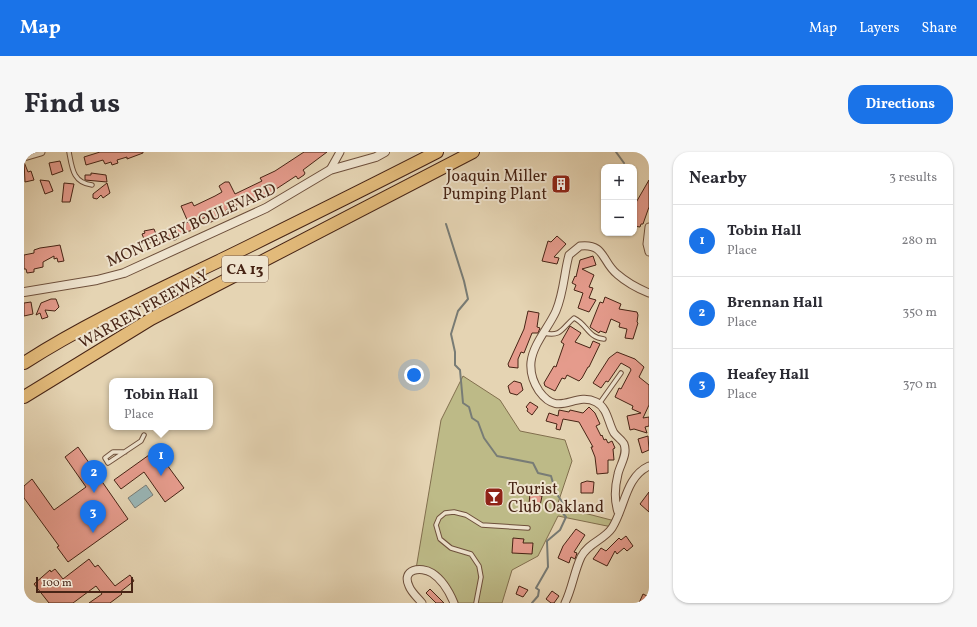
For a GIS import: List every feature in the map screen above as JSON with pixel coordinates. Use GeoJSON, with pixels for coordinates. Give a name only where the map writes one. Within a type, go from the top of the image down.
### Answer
{"type":"FeatureCollection","features":[{"type":"Feature","properties":{"kind":"highway","name":"WARREN FREEWAY"},"geometry":{"type":"LineString","coordinates":[[24,364],[64,338],[116,311],[320,212],[437,152]]}},
{"type":"Feature","properties":{"kind":"highway","name":"WARREN FREEWAY"},"geometry":{"type":"LineString","coordinates":[[24,397],[151,319],[473,152]]}},
{"type":"Feature","properties":{"kind":"street"},"geometry":{"type":"LineString","coordinates":[[24,158],[41,152]]}},
{"type":"Feature","properties":{"kind":"street"},"geometry":{"type":"LineString","coordinates":[[330,170],[340,152]]}},
{"type":"Feature","properties":{"kind":"street","name":"MONTEREY BOULEVARD"},"geometry":{"type":"LineString","coordinates":[[24,292],[97,280],[124,273],[266,208],[330,170],[385,152]]}},
{"type":"Feature","properties":{"kind":"street"},"geometry":{"type":"LineString","coordinates":[[649,227],[647,244],[649,252]]}},
{"type":"Feature","properties":{"kind":"street"},"geometry":{"type":"LineString","coordinates":[[618,512],[614,503],[618,474],[625,453],[624,444],[615,434],[606,412],[599,404],[591,400],[554,404],[544,398],[534,384],[530,373],[531,361],[535,350],[556,311],[563,292],[569,255],[580,246],[594,246],[600,250],[617,274],[649,293]]}},
{"type":"Feature","properties":{"kind":"street"},"geometry":{"type":"LineString","coordinates":[[565,603],[582,555],[590,545],[612,527],[637,474],[649,466]]}},
{"type":"Feature","properties":{"kind":"street"},"geometry":{"type":"LineString","coordinates":[[422,603],[408,586],[407,578],[411,571],[416,568],[423,569],[440,580],[448,590],[454,603]]}},
{"type":"Feature","properties":{"kind":"lane"},"geometry":{"type":"LineString","coordinates":[[68,152],[76,178],[84,184],[92,185]]}},
{"type":"Feature","properties":{"kind":"lane"},"geometry":{"type":"LineString","coordinates":[[544,333],[554,335],[560,333],[574,318],[580,321],[590,335],[597,339],[604,339]]}},
{"type":"Feature","properties":{"kind":"lane"},"geometry":{"type":"LineString","coordinates":[[599,404],[621,373]]}},
{"type":"Feature","properties":{"kind":"lane"},"geometry":{"type":"LineString","coordinates":[[125,452],[112,452],[104,458],[108,464],[141,441],[144,435]]}},
{"type":"Feature","properties":{"kind":"lane"},"geometry":{"type":"LineString","coordinates":[[476,603],[481,577],[479,566],[471,554],[451,548],[440,539],[436,525],[439,518],[445,513],[454,512],[466,516],[482,525],[528,528]]}},
{"type":"Feature","properties":{"kind":"shaded area","name":"Tourist Club Oakland"},"geometry":{"type":"Polygon","coordinates":[[[463,376],[500,400],[520,431],[565,440],[572,461],[557,506],[615,521],[612,527],[558,516],[538,556],[512,570],[502,603],[454,603],[440,579],[416,569],[441,420],[463,376]]]}},
{"type":"Feature","properties":{"kind":"water"},"geometry":{"type":"Polygon","coordinates":[[[146,485],[153,495],[135,508],[128,498],[146,485]]]}},
{"type":"Feature","properties":{"kind":"building"},"geometry":{"type":"Polygon","coordinates":[[[100,152],[143,153],[127,159],[127,157],[117,160],[118,163],[112,165],[111,162],[105,164],[103,160],[86,165],[84,157],[100,152]]]}},
{"type":"Feature","properties":{"kind":"building"},"geometry":{"type":"Polygon","coordinates":[[[304,152],[327,152],[303,170],[305,173],[304,175],[298,179],[296,176],[267,195],[243,207],[241,203],[226,210],[228,214],[209,223],[206,217],[196,222],[198,228],[181,234],[180,237],[175,240],[161,242],[161,240],[146,244],[142,234],[145,233],[144,231],[154,229],[156,234],[188,222],[181,206],[192,202],[194,206],[215,196],[222,192],[219,186],[225,182],[229,182],[235,194],[262,181],[260,178],[275,171],[304,152]]]}},
{"type":"Feature","properties":{"kind":"building"},"geometry":{"type":"Polygon","coordinates":[[[60,161],[63,171],[52,175],[49,163],[60,161]]]}},
{"type":"Feature","properties":{"kind":"building"},"geometry":{"type":"Polygon","coordinates":[[[24,162],[28,172],[31,171],[34,180],[25,182],[24,162]]]}},
{"type":"Feature","properties":{"kind":"building"},"geometry":{"type":"Polygon","coordinates":[[[91,173],[106,175],[107,182],[85,180],[85,175],[91,175],[91,173]]]}},
{"type":"Feature","properties":{"kind":"building","name":"Joaquin Miller Pumping Plant"},"geometry":{"type":"Polygon","coordinates":[[[561,178],[567,182],[562,190],[556,187],[561,178]]]}},
{"type":"Feature","properties":{"kind":"building"},"geometry":{"type":"Polygon","coordinates":[[[40,180],[49,181],[53,191],[45,194],[40,180]]]}},
{"type":"Feature","properties":{"kind":"building"},"geometry":{"type":"Polygon","coordinates":[[[649,180],[649,207],[643,224],[641,224],[640,227],[637,226],[637,201],[649,180]]]}},
{"type":"Feature","properties":{"kind":"building"},"geometry":{"type":"Polygon","coordinates":[[[64,183],[74,184],[70,202],[62,202],[64,183]]]}},
{"type":"Feature","properties":{"kind":"building"},"geometry":{"type":"Polygon","coordinates":[[[107,183],[110,193],[103,198],[101,195],[97,199],[93,198],[93,194],[107,183]]]}},
{"type":"Feature","properties":{"kind":"building"},"geometry":{"type":"Polygon","coordinates":[[[557,236],[566,244],[554,257],[559,258],[557,264],[542,261],[548,241],[551,242],[557,236]]]}},
{"type":"Feature","properties":{"kind":"building"},"geometry":{"type":"Polygon","coordinates":[[[60,245],[64,261],[58,262],[57,258],[54,259],[54,256],[43,262],[43,267],[34,269],[34,272],[27,273],[26,269],[24,269],[24,255],[34,253],[34,250],[40,248],[60,245]]]}},
{"type":"Feature","properties":{"kind":"building"},"geometry":{"type":"Polygon","coordinates":[[[593,256],[596,265],[582,269],[594,275],[589,287],[593,288],[589,298],[596,300],[589,312],[578,308],[583,293],[574,290],[576,285],[572,283],[575,276],[576,277],[580,260],[593,256]]]}},
{"type":"Feature","properties":{"kind":"building"},"geometry":{"type":"Polygon","coordinates":[[[605,297],[621,304],[619,309],[637,312],[638,323],[633,339],[625,338],[627,329],[619,327],[620,323],[611,319],[606,333],[600,331],[599,333],[590,327],[600,302],[603,303],[605,297]]]}},
{"type":"Feature","properties":{"kind":"building"},"geometry":{"type":"Polygon","coordinates":[[[51,299],[56,299],[59,307],[55,311],[45,310],[48,317],[42,319],[40,313],[36,315],[41,303],[51,299]]]}},
{"type":"Feature","properties":{"kind":"building"},"geometry":{"type":"Polygon","coordinates":[[[31,302],[33,314],[24,316],[24,303],[31,302]]]}},
{"type":"Feature","properties":{"kind":"building"},"geometry":{"type":"Polygon","coordinates":[[[528,311],[539,313],[537,327],[540,328],[538,333],[532,333],[524,353],[521,352],[518,359],[518,368],[509,367],[508,364],[524,329],[528,311]]]}},
{"type":"Feature","properties":{"kind":"building"},"geometry":{"type":"Polygon","coordinates":[[[570,326],[581,333],[575,342],[590,348],[593,341],[600,344],[582,378],[579,381],[567,375],[565,379],[562,378],[555,391],[545,386],[544,383],[554,366],[556,367],[564,344],[561,342],[570,326]]]}},
{"type":"Feature","properties":{"kind":"building"},"geometry":{"type":"Polygon","coordinates":[[[617,352],[635,359],[644,367],[639,377],[649,385],[649,405],[643,418],[649,417],[649,426],[645,427],[647,433],[634,429],[630,430],[627,416],[641,413],[632,409],[633,406],[615,397],[631,370],[630,368],[621,363],[608,382],[606,381],[601,388],[593,383],[609,358],[617,352]]]}},
{"type":"Feature","properties":{"kind":"building"},"geometry":{"type":"Polygon","coordinates":[[[514,381],[521,383],[523,390],[517,395],[510,393],[508,386],[514,381]]]}},
{"type":"Feature","properties":{"kind":"building"},"geometry":{"type":"Polygon","coordinates":[[[530,402],[538,407],[532,415],[527,411],[528,409],[526,407],[530,402]]]}},
{"type":"Feature","properties":{"kind":"building"},"geometry":{"type":"Polygon","coordinates":[[[589,407],[595,413],[600,424],[596,426],[601,436],[602,435],[604,440],[606,439],[608,443],[612,441],[615,448],[613,449],[614,460],[608,460],[608,473],[597,474],[595,457],[591,447],[593,447],[579,422],[563,419],[560,430],[556,429],[557,424],[546,421],[549,413],[558,416],[559,410],[569,412],[570,410],[583,413],[589,407]]]}},
{"type":"Feature","properties":{"kind":"building"},"geometry":{"type":"Polygon","coordinates":[[[648,436],[649,450],[642,453],[638,439],[648,436]]]}},
{"type":"Feature","properties":{"kind":"building"},"geometry":{"type":"Polygon","coordinates":[[[78,447],[128,519],[68,562],[57,547],[59,546],[24,498],[24,486],[32,479],[54,510],[86,487],[65,457],[78,447]]]}},
{"type":"Feature","properties":{"kind":"building"},"geometry":{"type":"Polygon","coordinates":[[[156,450],[184,488],[165,502],[144,472],[121,489],[114,480],[156,450]]]}},
{"type":"Feature","properties":{"kind":"building"},"geometry":{"type":"Polygon","coordinates":[[[587,481],[594,482],[593,493],[581,493],[581,483],[587,481]]]}},
{"type":"Feature","properties":{"kind":"building"},"geometry":{"type":"Polygon","coordinates":[[[649,492],[649,512],[640,504],[649,492]]]}},
{"type":"Feature","properties":{"kind":"building"},"geometry":{"type":"Polygon","coordinates":[[[530,494],[542,496],[540,506],[529,504],[530,494]]]}},
{"type":"Feature","properties":{"kind":"building"},"geometry":{"type":"Polygon","coordinates":[[[576,529],[585,535],[574,552],[577,553],[575,559],[571,557],[569,563],[558,558],[563,546],[576,529]]]}},
{"type":"Feature","properties":{"kind":"building"},"geometry":{"type":"Polygon","coordinates":[[[626,536],[633,546],[627,551],[624,548],[617,554],[615,551],[607,566],[593,559],[601,548],[606,551],[619,538],[621,540],[626,536]]]}},
{"type":"Feature","properties":{"kind":"building"},"geometry":{"type":"Polygon","coordinates":[[[513,538],[524,539],[523,543],[533,543],[532,554],[512,553],[513,538]]]}},
{"type":"Feature","properties":{"kind":"building"},"geometry":{"type":"Polygon","coordinates":[[[89,559],[95,567],[98,565],[115,586],[130,575],[134,581],[120,592],[122,594],[110,603],[89,603],[102,594],[96,586],[73,603],[49,603],[34,584],[50,570],[51,572],[55,569],[63,579],[89,559]]]}},
{"type":"Feature","properties":{"kind":"building"},"geometry":{"type":"Polygon","coordinates":[[[519,586],[528,590],[523,597],[516,594],[519,586]]]}},
{"type":"Feature","properties":{"kind":"building"},"geometry":{"type":"Polygon","coordinates":[[[430,589],[444,603],[436,603],[426,593],[430,589]]]}},
{"type":"Feature","properties":{"kind":"building"},"geometry":{"type":"Polygon","coordinates":[[[552,591],[559,596],[554,603],[551,603],[546,599],[552,591]]]}},
{"type":"Feature","properties":{"kind":"building"},"geometry":{"type":"Polygon","coordinates":[[[643,594],[649,597],[649,603],[639,603],[643,594]]]}},
{"type":"Feature","properties":{"kind":"waterway"},"geometry":{"type":"LineString","coordinates":[[616,152],[624,163]]}},
{"type":"Feature","properties":{"kind":"waterway"},"geometry":{"type":"LineString","coordinates":[[446,224],[464,281],[468,299],[458,311],[451,334],[455,352],[455,365],[460,370],[463,403],[469,407],[472,418],[478,422],[484,438],[497,456],[533,463],[538,473],[551,476],[556,493],[563,503],[561,511],[566,517],[560,530],[547,541],[548,567],[536,588],[539,590],[538,596],[532,603]]}},
{"type":"Feature","properties":{"kind":"place","name":"Joaquin Miller Pumping Plant"},"geometry":{"type":"Point","coordinates":[561,184]}},
{"type":"Feature","properties":{"kind":"place","name":"Tobin Hall"},"geometry":{"type":"Point","coordinates":[161,476]}},
{"type":"Feature","properties":{"kind":"place","name":"Brennan Hall"},"geometry":{"type":"Point","coordinates":[94,493]}},
{"type":"Feature","properties":{"kind":"place","name":"Tourist Club Oakland"},"geometry":{"type":"Point","coordinates":[494,497]}},
{"type":"Feature","properties":{"kind":"place","name":"Heafey Hall"},"geometry":{"type":"Point","coordinates":[93,533]}}]}
